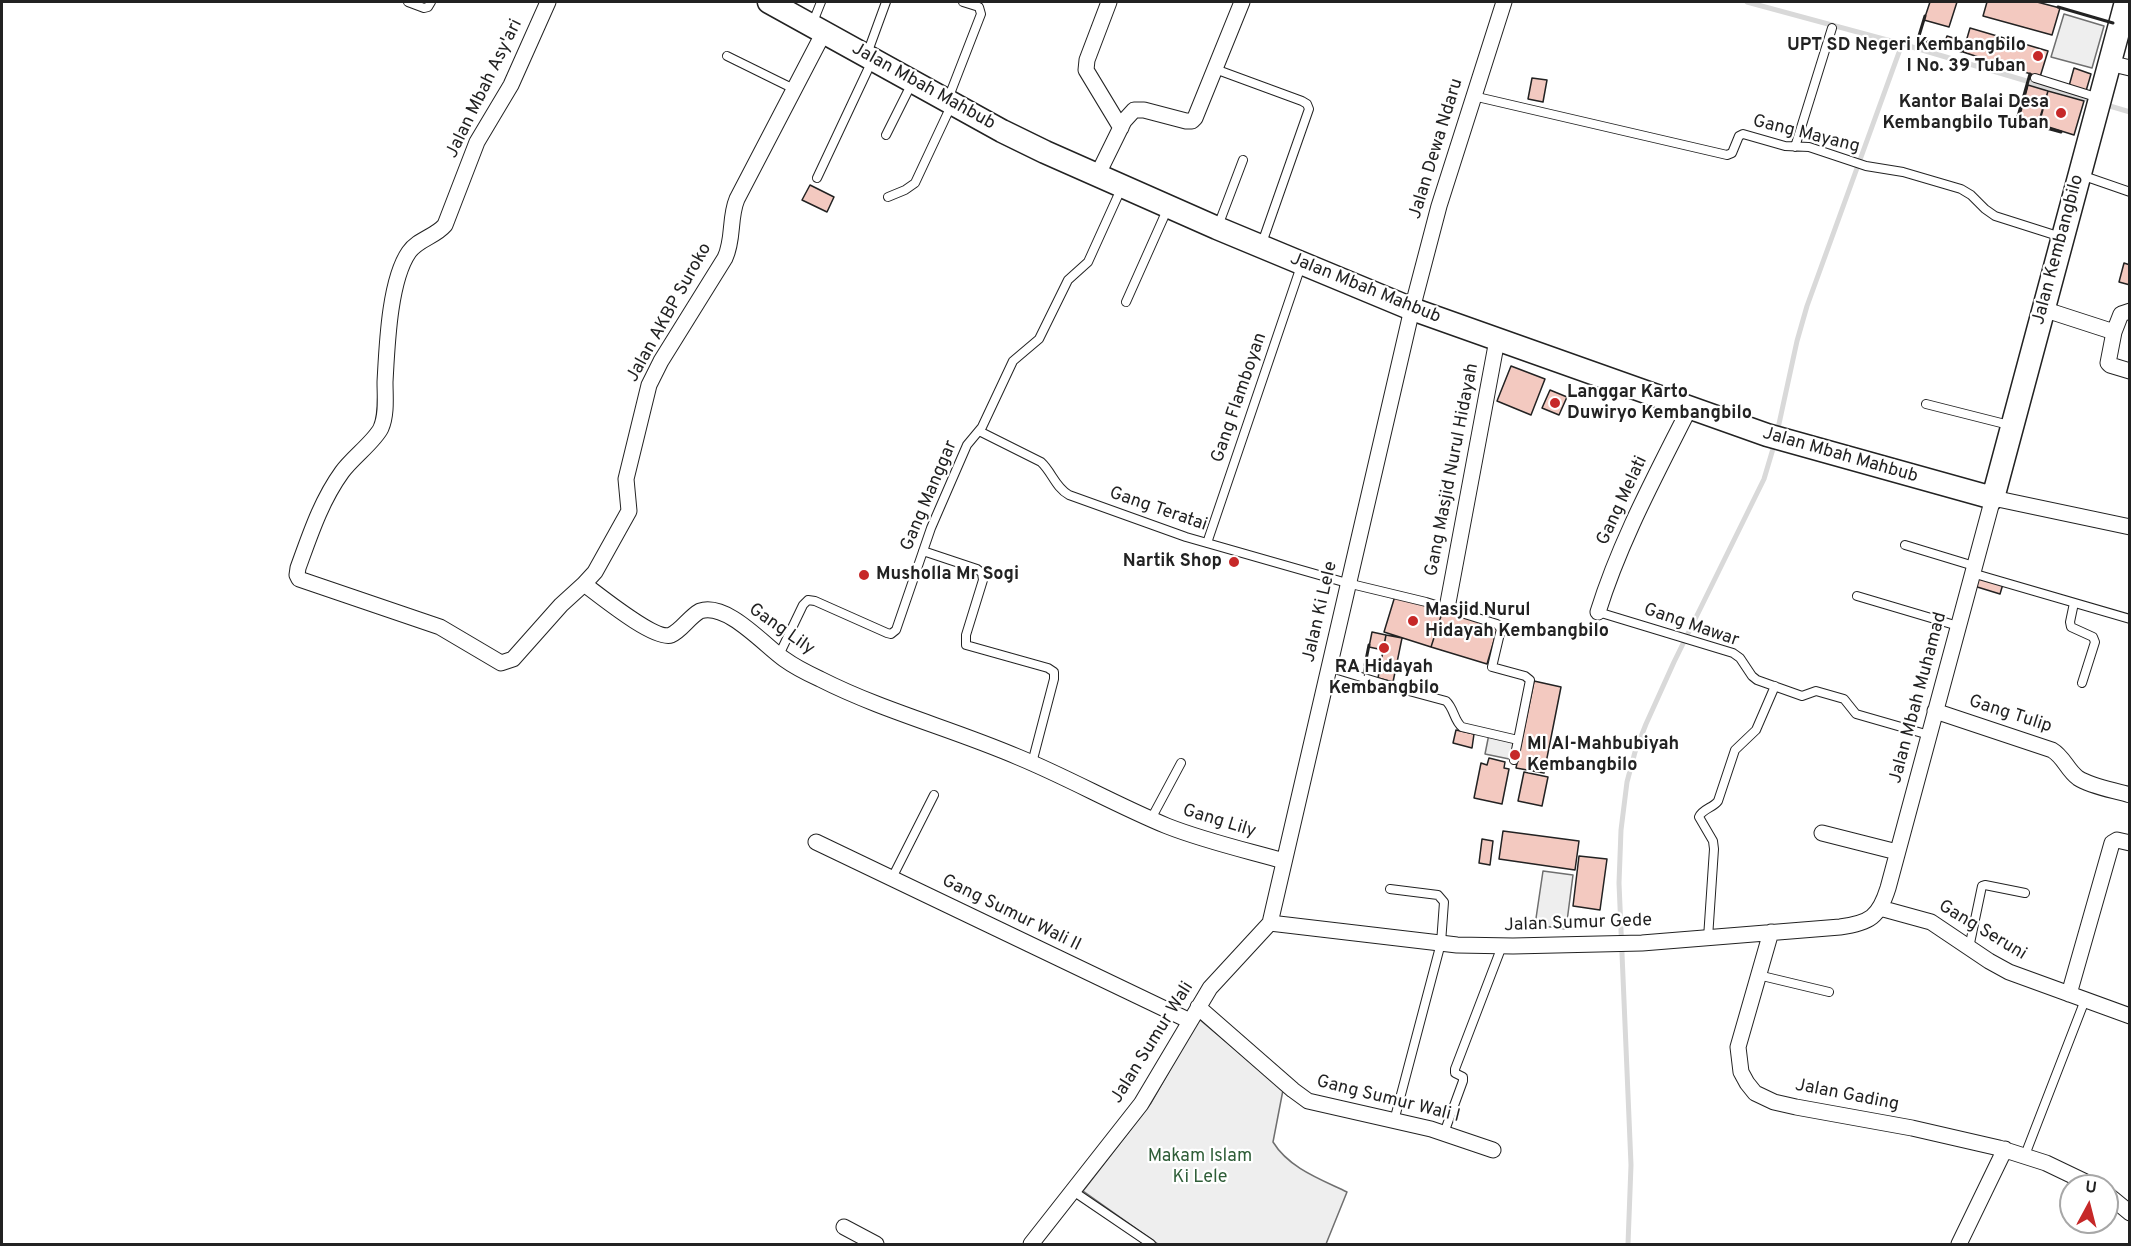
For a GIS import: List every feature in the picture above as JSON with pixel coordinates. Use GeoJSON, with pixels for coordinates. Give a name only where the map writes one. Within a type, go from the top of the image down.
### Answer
{"type":"FeatureCollection","features":[{"type":"Feature","properties":{"kind":"street","name":"Jalan Mbah Asy'ari"},"geometry":{"type":"LineString","coordinates":[[548,2],[511,85],[477,142],[445,225],[438,234],[414,247],[405,260],[396,288],[389,325],[381,428],[349,462],[325,500],[297,571],[298,577],[306,582],[440,627],[497,662],[505,663],[513,660],[561,605],[584,584]]}},
{"type":"Feature","properties":{"kind":"street","name":"Jalan Mbah Mahbub"},"geometry":{"type":"LineString","coordinates":[[769,2],[1002,131],[1121,187],[1412,309],[1775,438],[1993,498]]}},
{"type":"Feature","properties":{"kind":"street"},"geometry":{"type":"LineString","coordinates":[[1109,2],[1086,70],[1121,128]]}},
{"type":"Feature","properties":{"kind":"street"},"geometry":{"type":"LineString","coordinates":[[1097,176],[1127,116],[1134,110],[1192,121],[1242,2]]}},
{"type":"Feature","properties":{"kind":"street","name":"Jalan Dewa Ndaru"},"geometry":{"type":"LineString","coordinates":[[1412,309],[1439,206],[1504,2]]}},
{"type":"Feature","properties":{"kind":"street","name":"Jalan Kembangbilo"},"geometry":{"type":"LineString","coordinates":[[1993,498],[2099,102],[2120,66],[2126,2]]}},
{"type":"Feature","properties":{"kind":"street","name":"Jalan AKBP Suroko"},"geometry":{"type":"LineString","coordinates":[[584,584],[595,572],[629,511],[626,479],[633,457],[639,418],[649,385],[661,361],[725,258],[730,244],[735,204],[794,90],[818,28]]}},
{"type":"Feature","properties":{"kind":"street","name":"Jalan Ki Lele"},"geometry":{"type":"LineString","coordinates":[[1270,923],[1412,309]]}},
{"type":"Feature","properties":{"kind":"street"},"geometry":{"type":"LineString","coordinates":[[2043,309],[2114,332]]}},
{"type":"Feature","properties":{"kind":"street"},"geometry":{"type":"LineString","coordinates":[[2130,311],[2121,314],[2114,332],[2108,363],[2130,371]]}},
{"type":"Feature","properties":{"kind":"street","name":"Gang Masjid Nurul Hidayah"},"geometry":{"type":"LineString","coordinates":[[1447,608],[1497,340]]}},
{"type":"Feature","properties":{"kind":"street","name":"Gang Melati"},"geometry":{"type":"LineString","coordinates":[[1598,612],[1609,577],[1629,530],[1689,409]]}},
{"type":"Feature","properties":{"kind":"street"},"geometry":{"type":"LineString","coordinates":[[1993,498],[2130,527]]}},
{"type":"Feature","properties":{"kind":"street","name":"Jalan Mbah Muhamad"},"geometry":{"type":"LineString","coordinates":[[1880,908],[1898,852],[1993,498]]}},
{"type":"Feature","properties":{"kind":"street","name":"Gang Lily"},"geometry":{"type":"LineString","coordinates":[[584,584],[659,635],[666,636],[674,633],[696,613],[710,610],[743,626],[799,668],[844,690],[1032,763],[1151,819],[1191,835],[1284,861]]}},
{"type":"Feature","properties":{"kind":"street","name":"Gang Tulip"},"geometry":{"type":"LineString","coordinates":[[1935,711],[2052,750],[2059,754],[2081,780],[2130,795]]}},
{"type":"Feature","properties":{"kind":"street"},"geometry":{"type":"LineString","coordinates":[[1822,833],[1898,852]]}},
{"type":"Feature","properties":{"kind":"street"},"geometry":{"type":"LineString","coordinates":[[2069,994],[2111,845],[2117,840],[2130,843]]}},
{"type":"Feature","properties":{"kind":"street","name":"Gang Sumur Wali II"},"geometry":{"type":"LineString","coordinates":[[816,842],[1194,1014]]}},
{"type":"Feature","properties":{"kind":"street","name":"Jalan Sumur Gede"},"geometry":{"type":"LineString","coordinates":[[1270,923],[1441,944],[1502,946],[1622,944],[1853,925],[1870,919],[1880,908]]}},
{"type":"Feature","properties":{"kind":"street","name":"Gang Seruni"},"geometry":{"type":"LineString","coordinates":[[1880,908],[1927,920],[2001,968],[2130,1016]]}},
{"type":"Feature","properties":{"kind":"street","name":"Jalan Sumur Wali"},"geometry":{"type":"LineString","coordinates":[[1031,1245],[1150,1090],[1215,981],[1270,923]]}},
{"type":"Feature","properties":{"kind":"street","name":"Jalan Gading"},"geometry":{"type":"LineString","coordinates":[[1770,933],[1738,1047],[1741,1072],[1755,1093],[1796,1107],[2005,1149],[2070,1174]]}},
{"type":"Feature","properties":{"kind":"street","name":"Gang Sumur Wali I"},"geometry":{"type":"LineString","coordinates":[[1194,1014],[1313,1103],[1444,1133],[1493,1150]]}},
{"type":"Feature","properties":{"kind":"street"},"geometry":{"type":"LineString","coordinates":[[1959,1245],[2005,1149]]}},
{"type":"Feature","properties":{"kind":"street"},"geometry":{"type":"LineString","coordinates":[[844,1227],[872,1244]]}},
{"type":"Feature","properties":{"kind":"lane"},"geometry":{"type":"LineString","coordinates":[[408,2],[424,8],[428,7],[431,2]]}},
{"type":"Feature","properties":{"kind":"lane"},"geometry":{"type":"LineString","coordinates":[[818,28],[821,2]]}},
{"type":"Feature","properties":{"kind":"lane"},"geometry":{"type":"LineString","coordinates":[[817,178],[870,58],[886,2]]}},
{"type":"Feature","properties":{"kind":"lane"},"geometry":{"type":"LineString","coordinates":[[888,197],[915,183],[950,102],[981,14],[979,7],[963,2]]}},
{"type":"Feature","properties":{"kind":"lane"},"geometry":{"type":"LineString","coordinates":[[1795,147],[1832,28]]}},
{"type":"Feature","properties":{"kind":"lane"},"geometry":{"type":"LineString","coordinates":[[727,56],[794,90]]}},
{"type":"Feature","properties":{"kind":"lane"},"geometry":{"type":"LineString","coordinates":[[1215,69],[1302,101],[1309,109],[1260,247]]}},
{"type":"Feature","properties":{"kind":"lane"},"geometry":{"type":"LineString","coordinates":[[2035,78],[2099,102]]}},
{"type":"Feature","properties":{"kind":"lane"},"geometry":{"type":"LineString","coordinates":[[886,135],[912,81]]}},
{"type":"Feature","properties":{"kind":"lane","name":"Gang Mayang"},"geometry":{"type":"LineString","coordinates":[[1473,96],[1727,155],[1732,153],[1739,136],[1743,134],[1795,147],[1809,147],[1866,166],[1903,172],[1961,189],[1995,216],[2062,237]]}},
{"type":"Feature","properties":{"kind":"lane"},"geometry":{"type":"LineString","coordinates":[[1217,228],[1243,160]]}},
{"type":"Feature","properties":{"kind":"lane"},"geometry":{"type":"LineString","coordinates":[[2079,175],[2130,192]]}},
{"type":"Feature","properties":{"kind":"lane","name":"Gang Manggar"},"geometry":{"type":"LineString","coordinates":[[779,655],[803,605],[808,600],[887,633],[893,633],[898,626],[923,551],[968,442],[979,431],[1013,361],[1037,342],[1068,280],[1086,264],[1121,187]]}},
{"type":"Feature","properties":{"kind":"lane"},"geometry":{"type":"LineString","coordinates":[[1126,302],[1168,207]]}},
{"type":"Feature","properties":{"kind":"lane","name":"Gang Flamboyan"},"geometry":{"type":"LineString","coordinates":[[1207,543],[1302,264]]}},
{"type":"Feature","properties":{"kind":"lane"},"geometry":{"type":"LineString","coordinates":[[1926,404],[2012,425]]}},
{"type":"Feature","properties":{"kind":"lane","name":"Gang Teratai"},"geometry":{"type":"LineString","coordinates":[[979,431],[1041,462],[1048,469],[1057,486],[1069,495],[1170,532],[1347,583],[1447,608],[1500,626],[1492,667],[1530,679],[1518,740]]}},
{"type":"Feature","properties":{"kind":"lane"},"geometry":{"type":"LineString","coordinates":[[1905,545],[1973,570],[2130,619]]}},
{"type":"Feature","properties":{"kind":"lane"},"geometry":{"type":"LineString","coordinates":[[923,551],[977,569],[982,573],[983,580],[966,635],[966,645],[1048,668],[1054,672],[1032,763]]}},
{"type":"Feature","properties":{"kind":"lane"},"geometry":{"type":"LineString","coordinates":[[1857,596],[1958,626]]}},
{"type":"Feature","properties":{"kind":"lane"},"geometry":{"type":"LineString","coordinates":[[2074,603],[2071,627],[2093,637],[2095,642],[2082,683]]}},
{"type":"Feature","properties":{"kind":"lane","name":"Gang Mawar"},"geometry":{"type":"LineString","coordinates":[[1598,612],[1733,652],[1754,678],[1803,696],[1816,691],[1841,698],[1847,701],[1856,714],[1929,735]]}},
{"type":"Feature","properties":{"kind":"lane"},"geometry":{"type":"LineString","coordinates":[[1328,667],[1443,700],[1449,704],[1462,728],[1518,740],[1514,760]]}},
{"type":"Feature","properties":{"kind":"lane"},"geometry":{"type":"LineString","coordinates":[[1708,938],[1714,849],[1713,841],[1699,817],[1718,801],[1735,750],[1756,730],[1774,686]]}},
{"type":"Feature","properties":{"kind":"lane"},"geometry":{"type":"LineString","coordinates":[[1151,819],[1181,763]]}},
{"type":"Feature","properties":{"kind":"lane"},"geometry":{"type":"LineString","coordinates":[[892,878],[934,795]]}},
{"type":"Feature","properties":{"kind":"lane"},"geometry":{"type":"LineString","coordinates":[[1969,948],[1982,886],[2025,892]]}},
{"type":"Feature","properties":{"kind":"lane"},"geometry":{"type":"LineString","coordinates":[[1390,889],[1436,895],[1444,902],[1441,944],[1394,1121]]}},
{"type":"Feature","properties":{"kind":"lane"},"geometry":{"type":"LineString","coordinates":[[1444,1133],[1463,1081],[1455,1070],[1502,946]]}},
{"type":"Feature","properties":{"kind":"lane"},"geometry":{"type":"LineString","coordinates":[[1758,975],[1829,992]]}},
{"type":"Feature","properties":{"kind":"lane"},"geometry":{"type":"LineString","coordinates":[[2025,1155],[2085,1000]]}},
{"type":"Feature","properties":{"kind":"lane"},"geometry":{"type":"LineString","coordinates":[[1073,1191],[1150,1245]]}},
{"type":"Feature","properties":{"kind":"green space"},"geometry":{"type":"Polygon","coordinates":[[[2064,14],[2104,26],[2092,68],[2051,57],[2064,14]]]}},
{"type":"Feature","properties":{"kind":"green space"},"geometry":{"type":"Polygon","coordinates":[[[1543,871],[1573,875],[1566,929],[1535,925],[1543,871]]]}},
{"type":"Feature","properties":{"kind":"green space","name":"Makam Islam Ki Lele"},"geometry":{"type":"Polygon","coordinates":[[[1199,1019],[1283,1090],[1273,1142],[1280,1151],[1296,1166],[1347,1192],[1326,1244],[1158,1244],[1083,1191],[1151,1103],[1199,1019]]]}},
{"type":"Feature","properties":{"kind":"shaded area"},"geometry":{"type":"Polygon","coordinates":[[[1489,734],[1518,740],[1514,760],[1485,754],[1489,734]]]}},
{"type":"Feature","properties":{"kind":"building"},"geometry":{"type":"Polygon","coordinates":[[[1930,2],[1957,2],[1949,27],[1924,20],[1930,2]]]}},
{"type":"Feature","properties":{"kind":"building"},"geometry":{"type":"Polygon","coordinates":[[[1987,2],[2037,2],[2060,8],[2052,35],[1983,16],[1987,2]]]}},
{"type":"Feature","properties":{"kind":"building"},"geometry":{"type":"Polygon","coordinates":[[[1970,28],[2048,51],[2040,77],[1963,52],[1970,28]]]}},
{"type":"Feature","properties":{"kind":"building"},"geometry":{"type":"Polygon","coordinates":[[[1947,36],[1966,42],[1962,52],[1943,47],[1947,36]]]}},
{"type":"Feature","properties":{"kind":"building"},"geometry":{"type":"Polygon","coordinates":[[[2074,68],[2091,74],[2086,91],[2069,86],[2074,68]]]}},
{"type":"Feature","properties":{"kind":"building"},"geometry":{"type":"Polygon","coordinates":[[[1532,78],[1547,80],[1543,102],[1528,99],[1532,78]]]}},
{"type":"Feature","properties":{"kind":"building"},"geometry":{"type":"Polygon","coordinates":[[[2028,85],[2048,91],[2038,124],[2019,119],[2028,85]]]}},
{"type":"Feature","properties":{"kind":"building","name":"Kantor Balai Desa Kembangbilo Tuban"},"geometry":{"type":"Polygon","coordinates":[[[2048,91],[2084,101],[2074,135],[2039,124],[2048,91]]]}},
{"type":"Feature","properties":{"kind":"building"},"geometry":{"type":"Polygon","coordinates":[[[810,185],[834,197],[827,212],[802,200],[810,185]]]}},
{"type":"Feature","properties":{"kind":"building"},"geometry":{"type":"Polygon","coordinates":[[[2124,263],[2130,265],[2130,285],[2119,282],[2124,263]]]}},
{"type":"Feature","properties":{"kind":"building"},"geometry":{"type":"Polygon","coordinates":[[[1511,366],[1545,379],[1531,415],[1497,401],[1511,366]]]}},
{"type":"Feature","properties":{"kind":"building","name":"Langgar Karto Duwiryo Kembangbilo"},"geometry":{"type":"Polygon","coordinates":[[[1550,390],[1567,397],[1559,415],[1542,408],[1550,390]]]}},
{"type":"Feature","properties":{"kind":"building"},"geometry":{"type":"Polygon","coordinates":[[[1977,576],[2003,584],[2000,594],[1974,586],[1977,576]]]}},
{"type":"Feature","properties":{"kind":"building","name":"Masjid Nurul Hidayah Kembangbilo"},"geometry":{"type":"Polygon","coordinates":[[[1395,596],[1443,610],[1431,647],[1384,632],[1395,596]]]}},
{"type":"Feature","properties":{"kind":"building"},"geometry":{"type":"Polygon","coordinates":[[[1443,610],[1498,627],[1487,664],[1431,647],[1443,610]]]}},
{"type":"Feature","properties":{"kind":"building"},"geometry":{"type":"Polygon","coordinates":[[[1372,632],[1386,635],[1383,650],[1369,647],[1372,632]]]}},
{"type":"Feature","properties":{"kind":"building"},"geometry":{"type":"Polygon","coordinates":[[[1386,635],[1402,638],[1393,682],[1378,678],[1386,635]]]}},
{"type":"Feature","properties":{"kind":"building"},"geometry":{"type":"Polygon","coordinates":[[[1534,681],[1561,687],[1544,773],[1516,768],[1534,681]]]}},
{"type":"Feature","properties":{"kind":"building"},"geometry":{"type":"Polygon","coordinates":[[[1456,730],[1474,734],[1472,748],[1453,743],[1456,730]]]}},
{"type":"Feature","properties":{"kind":"building"},"geometry":{"type":"Polygon","coordinates":[[[1489,758],[1505,762],[1504,768],[1509,769],[1502,804],[1474,798],[1481,763],[1487,765],[1489,758]]]}},
{"type":"Feature","properties":{"kind":"building"},"geometry":{"type":"Polygon","coordinates":[[[1524,772],[1548,777],[1542,806],[1518,801],[1524,772]]]}},
{"type":"Feature","properties":{"kind":"building"},"geometry":{"type":"Polygon","coordinates":[[[1503,831],[1579,841],[1575,870],[1499,859],[1503,831]]]}},
{"type":"Feature","properties":{"kind":"building"},"geometry":{"type":"Polygon","coordinates":[[[1482,839],[1493,841],[1490,865],[1479,863],[1482,839]]]}},
{"type":"Feature","properties":{"kind":"building"},"geometry":{"type":"Polygon","coordinates":[[[1579,856],[1607,859],[1600,910],[1573,906],[1579,856]]]}},
{"type":"Feature","properties":{"kind":"waterway"},"geometry":{"type":"LineString","coordinates":[[1747,2],[1902,44],[2094,101]]}},
{"type":"Feature","properties":{"kind":"waterway"},"geometry":{"type":"LineString","coordinates":[[1777,433],[1807,306],[1902,44]]}},
{"type":"Feature","properties":{"kind":"waterway"},"geometry":{"type":"LineString","coordinates":[[2103,104],[2130,112]]}},
{"type":"Feature","properties":{"kind":"waterway"},"geometry":{"type":"LineString","coordinates":[[1628,1244],[1631,1165],[1619,883],[1621,830],[1627,782],[1646,724],[1764,479],[1775,442]]}},
{"type":"Feature","properties":{"kind":"fence"},"geometry":{"type":"LineString","coordinates":[[1365,665],[1363,675],[1365,675]]}},
{"type":"Feature","properties":{"kind":"wall"},"geometry":{"type":"LineString","coordinates":[[2058,7],[2113,23]]}},
{"type":"Feature","properties":{"kind":"wall"},"geometry":{"type":"LineString","coordinates":[[1925,16],[1918,39],[1946,48]]}},
{"type":"Feature","properties":{"kind":"wall"},"geometry":{"type":"LineString","coordinates":[[2030,74],[2017,120],[2061,132]]}},
{"type":"Feature","properties":{"kind":"wall"},"geometry":{"type":"LineString","coordinates":[[1365,665],[1369,645]]}},
{"type":"Feature","properties":{"kind":"place","name":"UPT SD Negeri Kembangbilo I No. 39 Tuban"},"geometry":{"type":"Point","coordinates":[2038,56]}},
{"type":"Feature","properties":{"kind":"place","name":"Kantor Balai Desa Kembangbilo Tuban"},"geometry":{"type":"Point","coordinates":[2061,113]}},
{"type":"Feature","properties":{"kind":"place","name":"Langgar Karto Duwiryo Kembangbilo"},"geometry":{"type":"Point","coordinates":[1555,403]}},
{"type":"Feature","properties":{"kind":"place","name":"Nartik Shop"},"geometry":{"type":"Point","coordinates":[1234,562]}},
{"type":"Feature","properties":{"kind":"place","name":"Musholla Mr Sogi"},"geometry":{"type":"Point","coordinates":[864,575]}},
{"type":"Feature","properties":{"kind":"place","name":"Masjid Nurul Hidayah Kembangbilo"},"geometry":{"type":"Point","coordinates":[1413,621]}},
{"type":"Feature","properties":{"kind":"place","name":"RA Hidayah Kembangbilo"},"geometry":{"type":"Point","coordinates":[1384,648]}},
{"type":"Feature","properties":{"kind":"place","name":"MI Al-Mahbubiyah Kembangbilo"},"geometry":{"type":"Point","coordinates":[1515,755]}}]}
